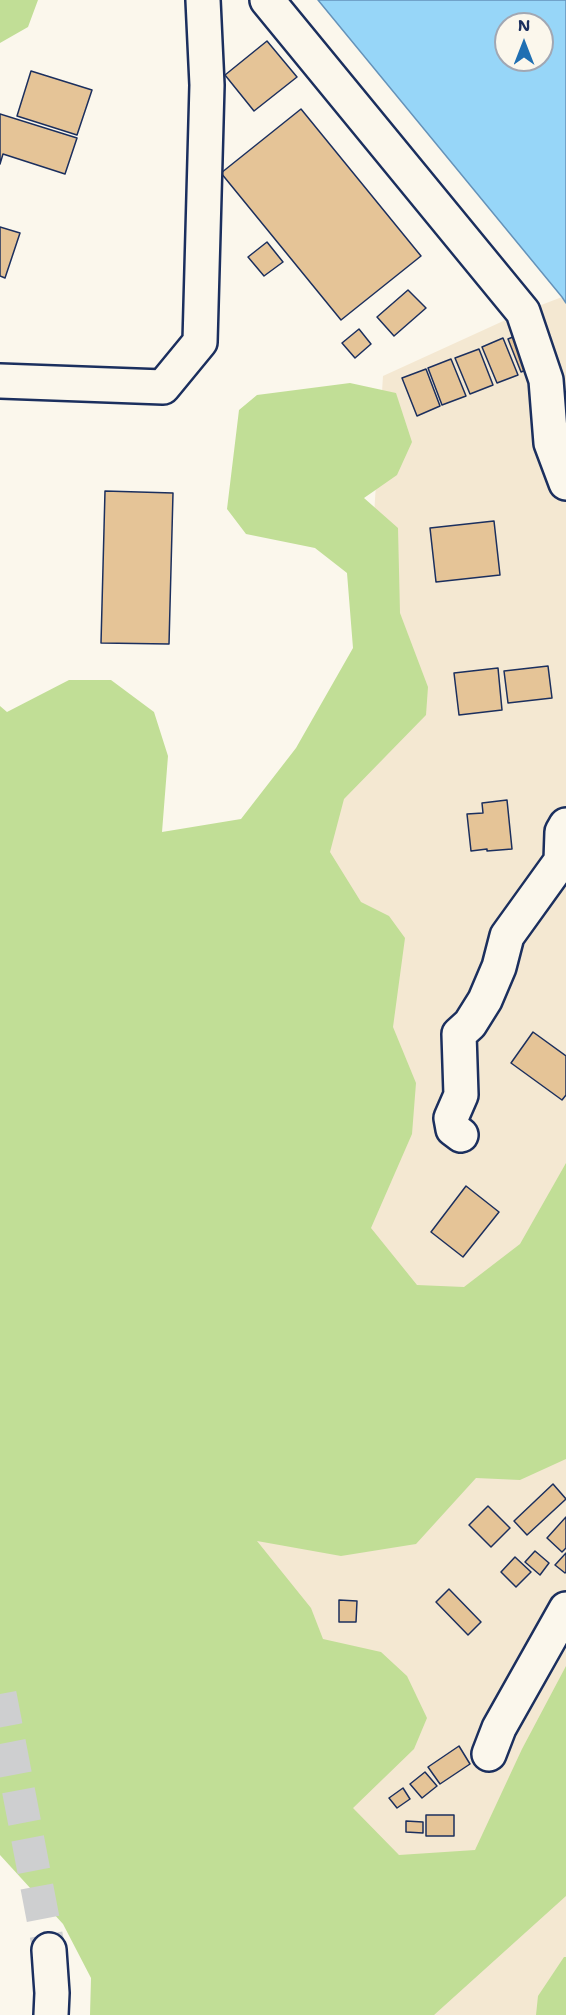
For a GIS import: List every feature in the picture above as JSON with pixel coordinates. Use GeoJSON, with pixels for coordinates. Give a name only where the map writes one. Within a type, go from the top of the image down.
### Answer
{"type":"FeatureCollection","features":[{"type":"Feature","properties":{"kind":"main road"},"geometry":{"type":"LineString","coordinates":[[0,381],[163,387],[200,342],[207,85],[203,0]]}},
{"type":"Feature","properties":{"kind":"main road"},"geometry":{"type":"LineString","coordinates":[[267,0],[523,312],[546,380],[551,444],[566,483]]}},
{"type":"Feature","properties":{"kind":"main road"},"geometry":{"type":"LineString","coordinates":[[460,1135],[453,1129],[451,1118],[460,1095],[459,1034],[470,1024],[485,1000],[499,967],[507,936],[561,861],[562,832],[566,825]]}},
{"type":"Feature","properties":{"kind":"main road"},"geometry":{"type":"LineString","coordinates":[[489,1754],[500,1728],[566,1609]]}},
{"type":"Feature","properties":{"kind":"main road"},"geometry":{"type":"LineString","coordinates":[[49,1950],[51,2015]]}},
{"type":"Feature","properties":{"kind":"shaded area"},"geometry":{"type":"Polygon","coordinates":[[[562,297],[566,303],[566,2015],[111,2015],[0,1155],[363,684],[383,376],[523,312],[562,297]]]}},
{"type":"Feature","properties":{"kind":"green space"},"geometry":{"type":"Polygon","coordinates":[[[0,0],[38,0],[28,27],[0,43],[0,0]]]}},
{"type":"Feature","properties":{"kind":"green space"},"geometry":{"type":"Polygon","coordinates":[[[350,383],[396,393],[412,442],[397,475],[364,498],[398,528],[400,613],[428,687],[426,715],[344,799],[330,852],[361,902],[389,916],[405,938],[393,1027],[416,1083],[412,1134],[371,1228],[417,1285],[464,1287],[520,1244],[566,1163],[566,1459],[520,1480],[476,1478],[416,1544],[341,1556],[257,1541],[311,1608],[323,1639],[381,1652],[407,1676],[427,1718],[414,1749],[353,1808],[399,1855],[475,1850],[522,1749],[566,1666],[566,1896],[434,2015],[90,2015],[91,1978],[63,1924],[0,1855],[0,706],[7,712],[69,680],[111,680],[154,712],[168,756],[162,832],[241,819],[296,748],[353,648],[347,573],[315,548],[246,534],[227,509],[239,410],[257,395],[350,383]]]}},
{"type":"Feature","properties":{"kind":"green space"},"geometry":{"type":"Polygon","coordinates":[[[566,1957],[566,2015],[536,2015],[538,1996],[566,1957]]]}},
{"type":"Feature","properties":{"kind":"water"},"geometry":{"type":"Polygon","coordinates":[[[318,0],[566,0],[566,303],[562,297],[318,0]]]}},
{"type":"Feature","properties":{"kind":"building"},"geometry":{"type":"Polygon","coordinates":[[[267,41],[297,77],[254,111],[225,75],[267,41]]]}},
{"type":"Feature","properties":{"kind":"building"},"geometry":{"type":"Polygon","coordinates":[[[31,71],[92,90],[77,135],[17,116],[31,71]]]}},
{"type":"Feature","properties":{"kind":"building"},"geometry":{"type":"Polygon","coordinates":[[[301,109],[421,256],[341,320],[221,173],[301,109]]]}},
{"type":"Feature","properties":{"kind":"building"},"geometry":{"type":"Polygon","coordinates":[[[0,114],[77,138],[65,174],[3,154],[0,164],[0,114]]]}},
{"type":"Feature","properties":{"kind":"building"},"geometry":{"type":"Polygon","coordinates":[[[0,227],[20,233],[5,278],[0,276],[0,227]]]}},
{"type":"Feature","properties":{"kind":"building"},"geometry":{"type":"Polygon","coordinates":[[[267,242],[283,262],[264,276],[248,257],[267,242]]]}},
{"type":"Feature","properties":{"kind":"building"},"geometry":{"type":"Polygon","coordinates":[[[408,290],[426,308],[394,336],[377,317],[408,290]]]}},
{"type":"Feature","properties":{"kind":"building"},"geometry":{"type":"Polygon","coordinates":[[[359,329],[371,344],[355,358],[342,343],[359,329]]]}},
{"type":"Feature","properties":{"kind":"building"},"geometry":{"type":"Polygon","coordinates":[[[520,334],[533,367],[521,372],[508,339],[520,334]]]}},
{"type":"Feature","properties":{"kind":"building"},"geometry":{"type":"Polygon","coordinates":[[[503,338],[518,375],[497,383],[482,347],[503,338]]]}},
{"type":"Feature","properties":{"kind":"building"},"geometry":{"type":"Polygon","coordinates":[[[479,349],[493,385],[470,394],[455,358],[479,349]]]}},
{"type":"Feature","properties":{"kind":"building"},"geometry":{"type":"Polygon","coordinates":[[[451,359],[466,396],[442,405],[428,368],[451,359]]]}},
{"type":"Feature","properties":{"kind":"building"},"geometry":{"type":"Polygon","coordinates":[[[426,369],[440,406],[417,416],[402,378],[426,369]]]}},
{"type":"Feature","properties":{"kind":"building"},"geometry":{"type":"Polygon","coordinates":[[[105,491],[173,493],[169,644],[101,643],[105,491]]]}},
{"type":"Feature","properties":{"kind":"building"},"geometry":{"type":"Polygon","coordinates":[[[494,521],[500,575],[436,582],[430,528],[494,521]]]}},
{"type":"Feature","properties":{"kind":"building"},"geometry":{"type":"Polygon","coordinates":[[[548,666],[552,698],[508,703],[504,671],[548,666]]]}},
{"type":"Feature","properties":{"kind":"building"},"geometry":{"type":"Polygon","coordinates":[[[498,668],[502,710],[459,715],[454,673],[498,668]]]}},
{"type":"Feature","properties":{"kind":"building"},"geometry":{"type":"Polygon","coordinates":[[[507,800],[512,849],[471,851],[467,814],[483,813],[482,803],[507,800]]]}},
{"type":"Feature","properties":{"kind":"building"},"geometry":{"type":"Polygon","coordinates":[[[533,1032],[566,1056],[566,1095],[562,1100],[511,1063],[533,1032]]]}},
{"type":"Feature","properties":{"kind":"building"},"geometry":{"type":"Polygon","coordinates":[[[466,1186],[499,1212],[463,1257],[431,1232],[466,1186]]]}},
{"type":"Feature","properties":{"kind":"building"},"geometry":{"type":"Polygon","coordinates":[[[553,1484],[566,1499],[527,1535],[514,1521],[553,1484]]]}},
{"type":"Feature","properties":{"kind":"building"},"geometry":{"type":"Polygon","coordinates":[[[488,1506],[510,1528],[491,1547],[469,1525],[488,1506]]]}},
{"type":"Feature","properties":{"kind":"building"},"geometry":{"type":"Polygon","coordinates":[[[566,1517],[566,1548],[562,1552],[547,1538],[566,1517]]]}},
{"type":"Feature","properties":{"kind":"building"},"geometry":{"type":"Polygon","coordinates":[[[535,1551],[549,1563],[540,1575],[525,1562],[535,1551]]]}},
{"type":"Feature","properties":{"kind":"building"},"geometry":{"type":"Polygon","coordinates":[[[566,1553],[566,1572],[565,1573],[555,1565],[566,1553]]]}},
{"type":"Feature","properties":{"kind":"building"},"geometry":{"type":"Polygon","coordinates":[[[515,1557],[531,1572],[516,1587],[501,1572],[515,1557]]]}},
{"type":"Feature","properties":{"kind":"building"},"geometry":{"type":"Polygon","coordinates":[[[449,1589],[481,1622],[468,1635],[436,1602],[449,1589]]]}},
{"type":"Feature","properties":{"kind":"building"},"geometry":{"type":"Polygon","coordinates":[[[339,1600],[357,1601],[356,1622],[339,1622],[339,1600]]]}},
{"type":"Feature","properties":{"kind":"building"},"geometry":{"type":"Polygon","coordinates":[[[459,1746],[470,1764],[440,1784],[428,1767],[459,1746]]]}},
{"type":"Feature","properties":{"kind":"building"},"geometry":{"type":"Polygon","coordinates":[[[425,1772],[437,1786],[422,1798],[410,1784],[425,1772]]]}},
{"type":"Feature","properties":{"kind":"building"},"geometry":{"type":"Polygon","coordinates":[[[403,1788],[410,1799],[397,1808],[389,1798],[403,1788]]]}},
{"type":"Feature","properties":{"kind":"building"},"geometry":{"type":"Polygon","coordinates":[[[426,1815],[454,1815],[454,1836],[426,1836],[426,1815]]]}},
{"type":"Feature","properties":{"kind":"building"},"geometry":{"type":"Polygon","coordinates":[[[406,1821],[423,1822],[423,1833],[406,1832],[406,1821]]]}},
{"type":"Feature","properties":{"kind":"tunnel"},"geometry":{"type":"LineString","coordinates":[[0,1694],[49,1950]]}}]}
